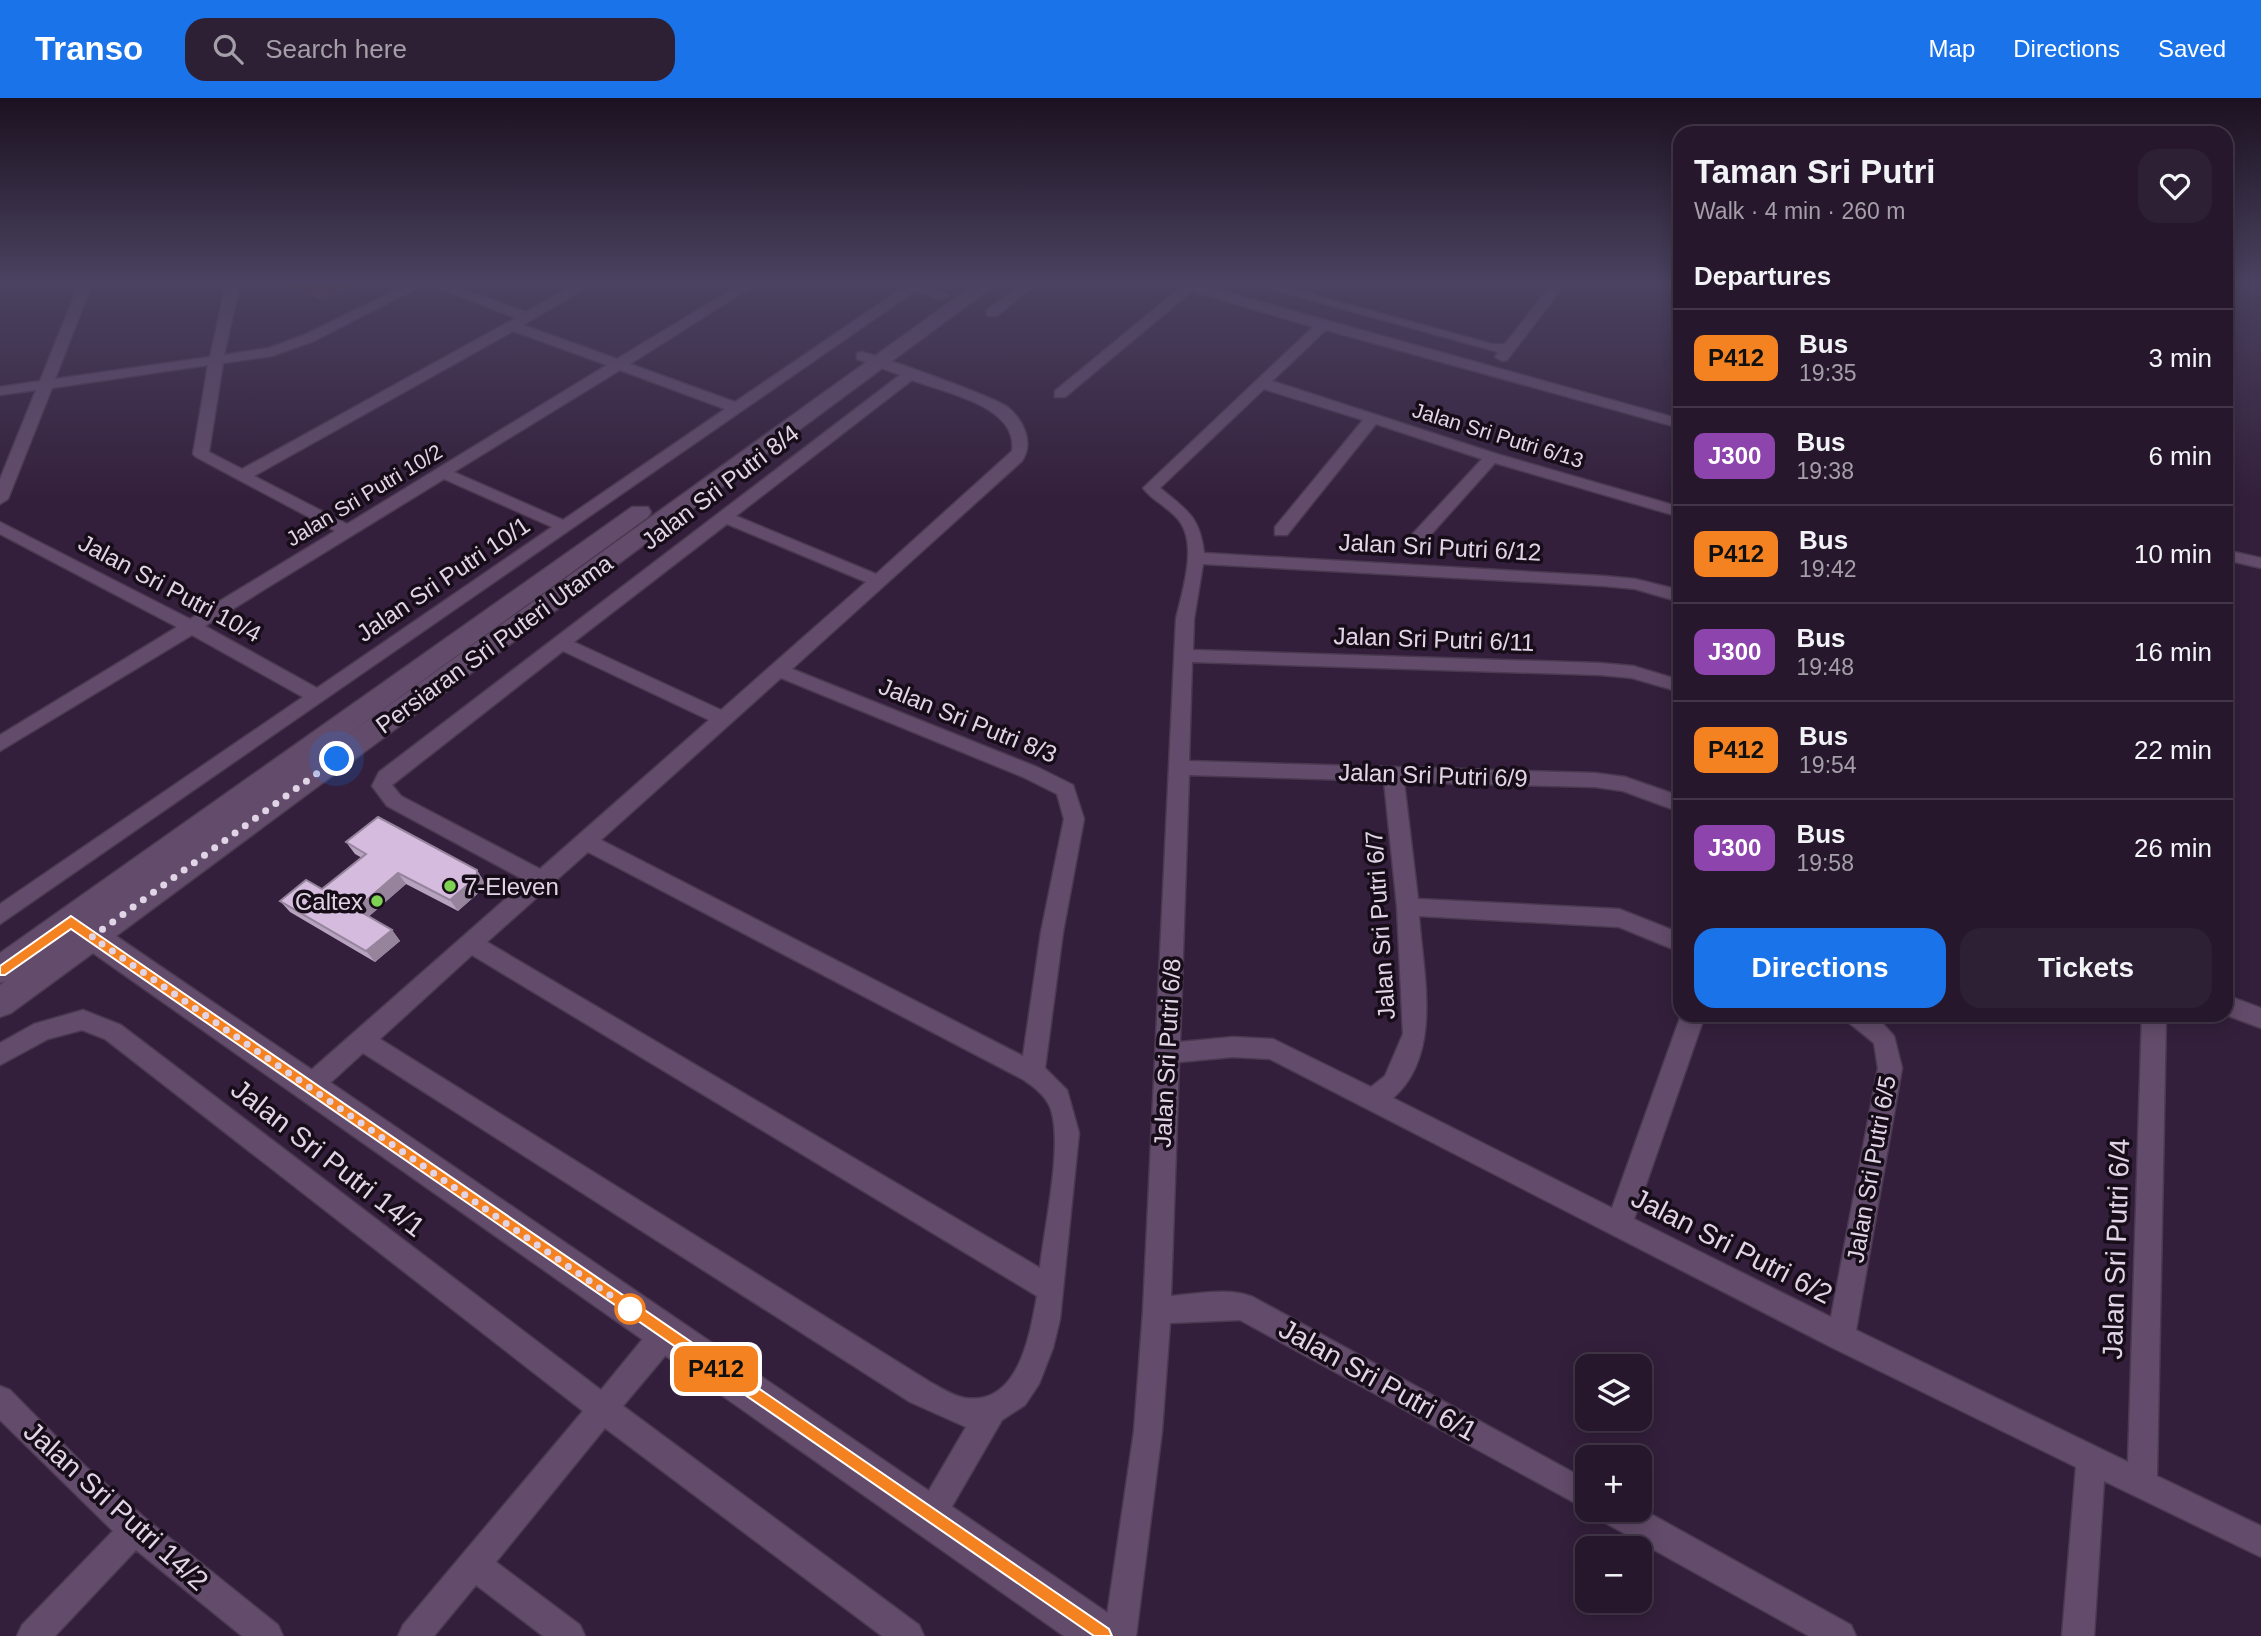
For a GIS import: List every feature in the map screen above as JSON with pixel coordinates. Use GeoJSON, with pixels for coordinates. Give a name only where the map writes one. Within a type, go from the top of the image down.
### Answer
{"type":"FeatureCollection","features":[{"type":"Feature","properties":{"kind":"street"},"geometry":{"type":"LineString","coordinates":[[0,499],[58,356]]}},
{"type":"Feature","properties":{"kind":"street"},"geometry":{"type":"LineString","coordinates":[[217,356],[201,454],[348,531]]}},
{"type":"Feature","properties":{"kind":"street"},"geometry":{"type":"LineString","coordinates":[[0,391],[238,356]]}},
{"type":"Feature","properties":{"kind":"street"},"geometry":{"type":"LineString","coordinates":[[242,476],[459,356]]}},
{"type":"Feature","properties":{"kind":"street"},"geometry":{"type":"LineString","coordinates":[[592,356],[737,408]]}},
{"type":"Feature","properties":{"kind":"street","name":"Jalan Sri Putri 10/2"},"geometry":{"type":"LineString","coordinates":[[0,744],[632,356]]}},
{"type":"Feature","properties":{"kind":"street","name":"Jalan Sri Putri 10/1"},"geometry":{"type":"LineString","coordinates":[[0,915],[315,695],[812,356]]}},
{"type":"Feature","properties":{"kind":"street","name":"Persiaran Sri Puteri Utama"},"geometry":{"type":"LineString","coordinates":[[871,359],[875,356]]}},
{"type":"Feature","properties":{"kind":"street","name":"Persiaran Sri Puteri Utama"},"geometry":{"type":"LineString","coordinates":[[0,1003],[82,929],[876,356]]}},
{"type":"Feature","properties":{"kind":"street"},"geometry":{"type":"LineString","coordinates":[[1060,394],[1104,356]]}},
{"type":"Feature","properties":{"kind":"street"},"geometry":{"type":"LineString","coordinates":[[1265,384],[1293,356]]}},
{"type":"Feature","properties":{"kind":"street"},"geometry":{"type":"LineString","coordinates":[[1428,356],[1673,422]]}},
{"type":"Feature","properties":{"kind":"street"},"geometry":{"type":"LineString","coordinates":[[1489,373],[1503,356]]}},
{"type":"Feature","properties":{"kind":"street"},"geometry":{"type":"LineString","coordinates":[[309,1087],[1017,458],[1021,449],[1017,427],[1002,410],[871,359]]}},
{"type":"Feature","properties":{"kind":"street","name":"Jalan Sri Putri 8/4"},"geometry":{"type":"LineString","coordinates":[[542,880],[394,801],[382,786],[386,777],[910,375]]}},
{"type":"Feature","properties":{"kind":"street","name":"Jalan Sri Putri 6/13"},"geometry":{"type":"LineString","coordinates":[[1265,384],[1492,457],[1673,510]]}},
{"type":"Feature","properties":{"kind":"street","name":"Jalan Sri Putri 6/8"},"geometry":{"type":"LineString","coordinates":[[1120,1636],[1148,1431],[1157,1311],[1166,1054],[1182,768],[1185,619],[1196,558],[1191,524],[1152,488],[1265,384]]}},
{"type":"Feature","properties":{"kind":"street"},"geometry":{"type":"LineString","coordinates":[[1281,531],[1373,418]]}},
{"type":"Feature","properties":{"kind":"street"},"geometry":{"type":"LineString","coordinates":[[1412,545],[1492,457]]}},
{"type":"Feature","properties":{"kind":"street"},"geometry":{"type":"LineString","coordinates":[[443,472],[564,526]]}},
{"type":"Feature","properties":{"kind":"street"},"geometry":{"type":"LineString","coordinates":[[724,517],[878,581]]}},
{"type":"Feature","properties":{"kind":"street","name":"Jalan Sri Putri 10/4"},"geometry":{"type":"LineString","coordinates":[[0,527],[315,695]]}},
{"type":"Feature","properties":{"kind":"street"},"geometry":{"type":"LineString","coordinates":[[2233,557],[2261,564]]}},
{"type":"Feature","properties":{"kind":"street","name":"Jalan Sri Putri 6/12"},"geometry":{"type":"LineString","coordinates":[[1196,558],[1604,581],[1634,584],[1673,594]]}},
{"type":"Feature","properties":{"kind":"street"},"geometry":{"type":"LineString","coordinates":[[559,642],[723,719]]}},
{"type":"Feature","properties":{"kind":"street","name":"Jalan Sri Putri 6/11"},"geometry":{"type":"LineString","coordinates":[[1184,656],[1600,669],[1633,672],[1673,685]]}},
{"type":"Feature","properties":{"kind":"street","name":"Jalan Sri Putri 8/3"},"geometry":{"type":"LineString","coordinates":[[778,670],[1030,772],[1066,790],[1074,820],[1052,932],[1032,1073]]}},
{"type":"Feature","properties":{"kind":"street","name":"Jalan Sri Putri 6/9"},"geometry":{"type":"LineString","coordinates":[[1182,768],[1595,780],[1625,784],[1673,801]]}},
{"type":"Feature","properties":{"kind":"street","name":"Jalan Sri Putri 6/7"},"geometry":{"type":"LineString","coordinates":[[1373,1100],[1393,1083],[1406,1061],[1415,1034],[1408,908],[1394,774]]}},
{"type":"Feature","properties":{"kind":"street"},"geometry":{"type":"LineString","coordinates":[[362,1040],[920,1392],[968,1413],[992,1410],[1011,1399],[1030,1373],[1041,1345],[1050,1289],[1066,1153],[1065,1110],[1057,1092],[1032,1073],[585,841]]}},
{"type":"Feature","properties":{"kind":"street"},"geometry":{"type":"LineString","coordinates":[[1408,908],[1619,918],[1673,940]]}},
{"type":"Feature","properties":{"kind":"street"},"geometry":{"type":"LineString","coordinates":[[82,929],[1101,1636]]}},
{"type":"Feature","properties":{"kind":"street","name":"Persiaran Sri Puteri Utama"},"geometry":{"type":"LineString","coordinates":[[0,970],[82,929]]}},
{"type":"Feature","properties":{"kind":"street"},"geometry":{"type":"LineString","coordinates":[[470,943],[1050,1289]]}},
{"type":"Feature","properties":{"kind":"street"},"geometry":{"type":"LineString","coordinates":[[2233,1008],[2261,1018]]}},
{"type":"Feature","properties":{"kind":"street","name":"Jalan Sri Putri 14/1"},"geometry":{"type":"LineString","coordinates":[[0,1055],[42,1031],[83,1020],[113,1032],[603,1409],[908,1636]]}},
{"type":"Feature","properties":{"kind":"street"},"geometry":{"type":"LineString","coordinates":[[1619,1225],[1691,1022]]}},
{"type":"Feature","properties":{"kind":"street","name":"Jalan Sri Putri 6/5"},"geometry":{"type":"LineString","coordinates":[[1841,1337],[1890,1068],[1890,1051],[1885,1039],[1876,1027],[1868,1022]]}},
{"type":"Feature","properties":{"kind":"street","name":"Jalan Sri Putri 6/4"},"geometry":{"type":"LineString","coordinates":[[2142,1484],[2154,1022]]}},
{"type":"Feature","properties":{"kind":"street","name":"Jalan Sri Putri 6/2"},"geometry":{"type":"LineString","coordinates":[[1166,1054],[1211,1046],[1242,1045],[1273,1049],[1841,1337],[2261,1542]]}},
{"type":"Feature","properties":{"kind":"street","name":"Jalan Sri Putri 6/1"},"geometry":{"type":"LineString","coordinates":[[1157,1311],[1243,1307],[1575,1489]]}},
{"type":"Feature","properties":{"kind":"street"},"geometry":{"type":"LineString","coordinates":[[414,1636],[666,1334]]}},
{"type":"Feature","properties":{"kind":"street","name":"Jalan Sri Putri 14/2"},"geometry":{"type":"LineString","coordinates":[[0,1400],[76,1477],[135,1530],[267,1636]]}},
{"type":"Feature","properties":{"kind":"street"},"geometry":{"type":"LineString","coordinates":[[929,1516],[992,1410]]}},
{"type":"Feature","properties":{"kind":"street"},"geometry":{"type":"LineString","coordinates":[[2078,1636],[2091,1458]]}},
{"type":"Feature","properties":{"kind":"street"},"geometry":{"type":"LineString","coordinates":[[1634,1522],[1840,1636]]}},
{"type":"Feature","properties":{"kind":"street"},"geometry":{"type":"LineString","coordinates":[[33,1636],[135,1530]]}},
{"type":"Feature","properties":{"kind":"street"},"geometry":{"type":"LineString","coordinates":[[475,1565],[569,1636]]}},
{"type":"Feature","properties":{"kind":"building"},"geometry":{"type":"Polygon","coordinates":[[[378,817],[477,870],[477,877],[450,900],[398,873],[356,909],[392,930],[366,951],[280,901],[306,880],[322,889],[366,854],[346,842],[378,817]]]}},
{"type":"Feature","properties":{"kind":"bus line","name":"P412"},"geometry":{"type":"LineString","coordinates":[[0,970],[71,921],[1101,1636]]}},
{"type":"Feature","properties":{"kind":"place","name":"7-Eleven"},"geometry":{"type":"Point","coordinates":[450,886]}},
{"type":"Feature","properties":{"kind":"place","name":"Caltex"},"geometry":{"type":"Point","coordinates":[377,901]}},
{"type":"Feature","properties":{"kind":"route"},"geometry":{"type":"LineString","coordinates":[[337,759],[92,937],[630,1309]]}}]}
